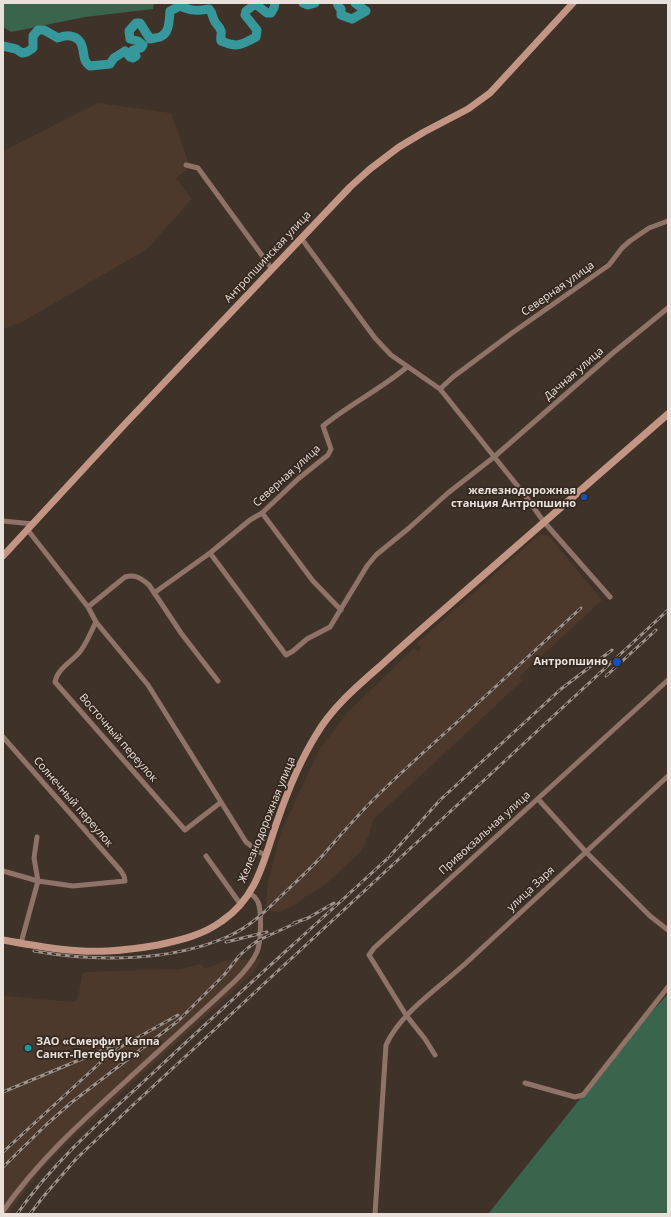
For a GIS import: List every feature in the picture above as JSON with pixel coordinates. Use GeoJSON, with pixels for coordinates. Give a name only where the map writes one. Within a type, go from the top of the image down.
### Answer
{"type":"FeatureCollection","features":[{"type":"Feature","properties":{"kind":"street","name":"Антропшинская улица"},"geometry":{"type":"LineString","coordinates":[[3,556],[124,425],[350,187],[370,169],[399,147],[468,109],[490,93],[573,3]]}},
{"type":"Feature","properties":{"kind":"street"},"geometry":{"type":"LineString","coordinates":[[186,165],[198,168],[272,270]]}},
{"type":"Feature","properties":{"kind":"street","name":"Северная улица"},"geometry":{"type":"LineString","coordinates":[[440,389],[512,334],[609,265],[622,248],[630,241],[649,228],[668,221]]}},
{"type":"Feature","properties":{"kind":"street"},"geometry":{"type":"LineString","coordinates":[[301,238],[375,338],[391,356],[440,389],[524,494],[544,522],[610,597]]}},
{"type":"Feature","properties":{"kind":"street","name":"Дачная улица"},"geometry":{"type":"LineString","coordinates":[[341,610],[367,566],[376,554],[494,457],[614,352],[668,308]]}},
{"type":"Feature","properties":{"kind":"street","name":"Северная улица"},"geometry":{"type":"LineString","coordinates":[[154,593],[210,553],[250,520],[262,513],[298,479],[328,455],[331,449],[324,426],[337,415],[389,382],[408,367]]}},
{"type":"Feature","properties":{"kind":"street","name":"Железнодорожная улица"},"geometry":{"type":"LineString","coordinates":[[3,940],[48,948],[106,951],[181,940],[202,932],[223,921],[241,905],[262,868],[277,820],[289,790],[316,735],[331,713],[375,670],[668,414]]}},
{"type":"Feature","properties":{"kind":"street"},"geometry":{"type":"LineString","coordinates":[[210,553],[286,655],[307,639],[330,627],[341,610],[313,581],[262,513]]}},
{"type":"Feature","properties":{"kind":"street"},"geometry":{"type":"LineString","coordinates":[[3,521],[33,524]]}},
{"type":"Feature","properties":{"kind":"street"},"geometry":{"type":"LineString","coordinates":[[27,529],[88,607],[96,622],[148,685],[220,803],[246,842],[266,856]]}},
{"type":"Feature","properties":{"kind":"street"},"geometry":{"type":"LineString","coordinates":[[88,607],[125,577],[136,576],[143,579],[149,585],[181,633],[218,681]]}},
{"type":"Feature","properties":{"kind":"street","name":"Восточный переулок"},"geometry":{"type":"LineString","coordinates":[[96,622],[79,654],[61,670],[56,676],[55,682],[185,830],[220,803]]}},
{"type":"Feature","properties":{"kind":"street","name":"Привокзальная улица"},"geometry":{"type":"LineString","coordinates":[[406,1015],[369,955],[374,948],[668,680]]}},
{"type":"Feature","properties":{"kind":"street","name":"Солнечный переулок"},"geometry":{"type":"LineString","coordinates":[[3,737],[121,871],[125,881],[74,886],[38,881]]}},
{"type":"Feature","properties":{"kind":"street","name":"улица Заря"},"geometry":{"type":"LineString","coordinates":[[375,1214],[386,1046],[389,1038],[406,1015],[451,977],[668,776]]}},
{"type":"Feature","properties":{"kind":"street"},"geometry":{"type":"LineString","coordinates":[[538,799],[586,852],[650,916],[668,930]]}},
{"type":"Feature","properties":{"kind":"street"},"geometry":{"type":"LineString","coordinates":[[21,943],[38,881],[34,858],[37,837]]}},
{"type":"Feature","properties":{"kind":"street"},"geometry":{"type":"LineString","coordinates":[[206,856],[241,905]]}},
{"type":"Feature","properties":{"kind":"street"},"geometry":{"type":"LineString","coordinates":[[3,871],[38,881]]}},
{"type":"Feature","properties":{"kind":"street"},"geometry":{"type":"LineString","coordinates":[[3,1211],[28,1177],[70,1133],[245,971],[257,950],[259,934],[259,906],[257,900],[249,893]]}},
{"type":"Feature","properties":{"kind":"street"},"geometry":{"type":"LineString","coordinates":[[525,1083],[575,1097],[583,1095],[668,986]]}},
{"type":"Feature","properties":{"kind":"street"},"geometry":{"type":"LineString","coordinates":[[406,1015],[425,1039],[435,1055]]}},
{"type":"Feature","properties":{"kind":"shaded area"},"geometry":{"type":"Polygon","coordinates":[[[98,103],[171,113],[188,161],[188,169],[176,178],[192,199],[147,249],[22,322],[3,329],[3,151],[98,103]]]}},
{"type":"Feature","properties":{"kind":"shaded area"},"geometry":{"type":"Polygon","coordinates":[[[540,534],[549,536],[602,600],[519,677],[523,680],[373,820],[369,835],[361,851],[334,877],[298,903],[280,912],[271,911],[266,906],[268,882],[281,832],[319,750],[348,712],[414,648],[418,652],[421,648],[417,643],[540,534]]]}},
{"type":"Feature","properties":{"kind":"shaded area"},"geometry":{"type":"Polygon","coordinates":[[[262,959],[252,974],[73,1137],[41,1169],[8,1214],[3,1214],[3,996],[73,1002],[78,999],[82,974],[86,972],[177,970],[201,964],[205,969],[227,960],[262,959]]]}},
{"type":"Feature","properties":{"kind":"green space"},"geometry":{"type":"Polygon","coordinates":[[[3,3],[154,3],[153,9],[85,17],[11,32],[3,27],[3,3]]]}},
{"type":"Feature","properties":{"kind":"green space"},"geometry":{"type":"Polygon","coordinates":[[[668,994],[668,1214],[488,1214],[636,1029],[668,994]]]}},
{"type":"Feature","properties":{"kind":"waterway"},"geometry":{"type":"LineString","coordinates":[[3,46],[16,49],[22,53],[27,52],[33,48],[33,36],[38,30],[44,30],[58,38],[72,36],[78,40],[82,46],[85,60],[90,66],[110,64],[114,58],[125,51],[130,57],[133,58],[136,56],[133,50],[141,48],[143,45],[138,41],[130,39],[129,31],[136,23],[140,23],[150,39],[160,37],[166,33],[170,11],[180,6],[194,10],[209,9],[215,22],[221,30],[221,41],[239,45],[256,37],[257,30],[245,15],[246,11],[254,5],[258,6],[267,13],[271,13],[275,3]]}},
{"type":"Feature","properties":{"kind":"waterway"},"geometry":{"type":"LineString","coordinates":[[303,3],[308,5],[315,3]]}},
{"type":"Feature","properties":{"kind":"waterway"},"geometry":{"type":"LineString","coordinates":[[337,3],[341,9],[341,15],[352,19],[366,11],[355,3]]}},
{"type":"Feature","properties":{"kind":"railway"},"geometry":{"type":"LineString","coordinates":[[34,951],[58,955],[108,958],[158,955],[207,945],[229,936],[250,924],[263,914],[308,871],[366,807],[392,781],[581,608]]}},
{"type":"Feature","properties":{"kind":"railway"},"geometry":{"type":"LineString","coordinates":[[30,1214],[76,1159],[133,1105],[668,610]]}},
{"type":"Feature","properties":{"kind":"railway"},"geometry":{"type":"LineString","coordinates":[[606,676],[656,630]]}},
{"type":"Feature","properties":{"kind":"railway"},"geometry":{"type":"LineString","coordinates":[[390,856],[440,800],[561,689],[612,650]]}},
{"type":"Feature","properties":{"kind":"railway"},"geometry":{"type":"LineString","coordinates":[[17,1214],[48,1175],[81,1140],[388,858]]}},
{"type":"Feature","properties":{"kind":"railway"},"geometry":{"type":"LineString","coordinates":[[294,923],[308,918],[334,903]]}},
{"type":"Feature","properties":{"kind":"railway"},"geometry":{"type":"LineString","coordinates":[[3,1167],[72,1102],[178,1021],[224,975],[240,955],[249,947],[259,940],[298,922]]}},
{"type":"Feature","properties":{"kind":"railway"},"geometry":{"type":"LineString","coordinates":[[226,942],[267,932]]}},
{"type":"Feature","properties":{"kind":"railway"},"geometry":{"type":"LineString","coordinates":[[3,1152],[102,1061],[119,1048],[178,1015]]}},
{"type":"Feature","properties":{"kind":"railway"},"geometry":{"type":"LineString","coordinates":[[3,1092],[120,1043]]}},
{"type":"Feature","properties":{"kind":"place","name":"железнодорожная станция Антропшино"},"geometry":{"type":"Point","coordinates":[584,497]}},
{"type":"Feature","properties":{"kind":"place","name":"Антропшино"},"geometry":{"type":"Point","coordinates":[617,662]}},
{"type":"Feature","properties":{"kind":"place","name":"ЗАО «Смерфит Каппа Санкт-Петербург»"},"geometry":{"type":"Point","coordinates":[28,1048]}}]}
